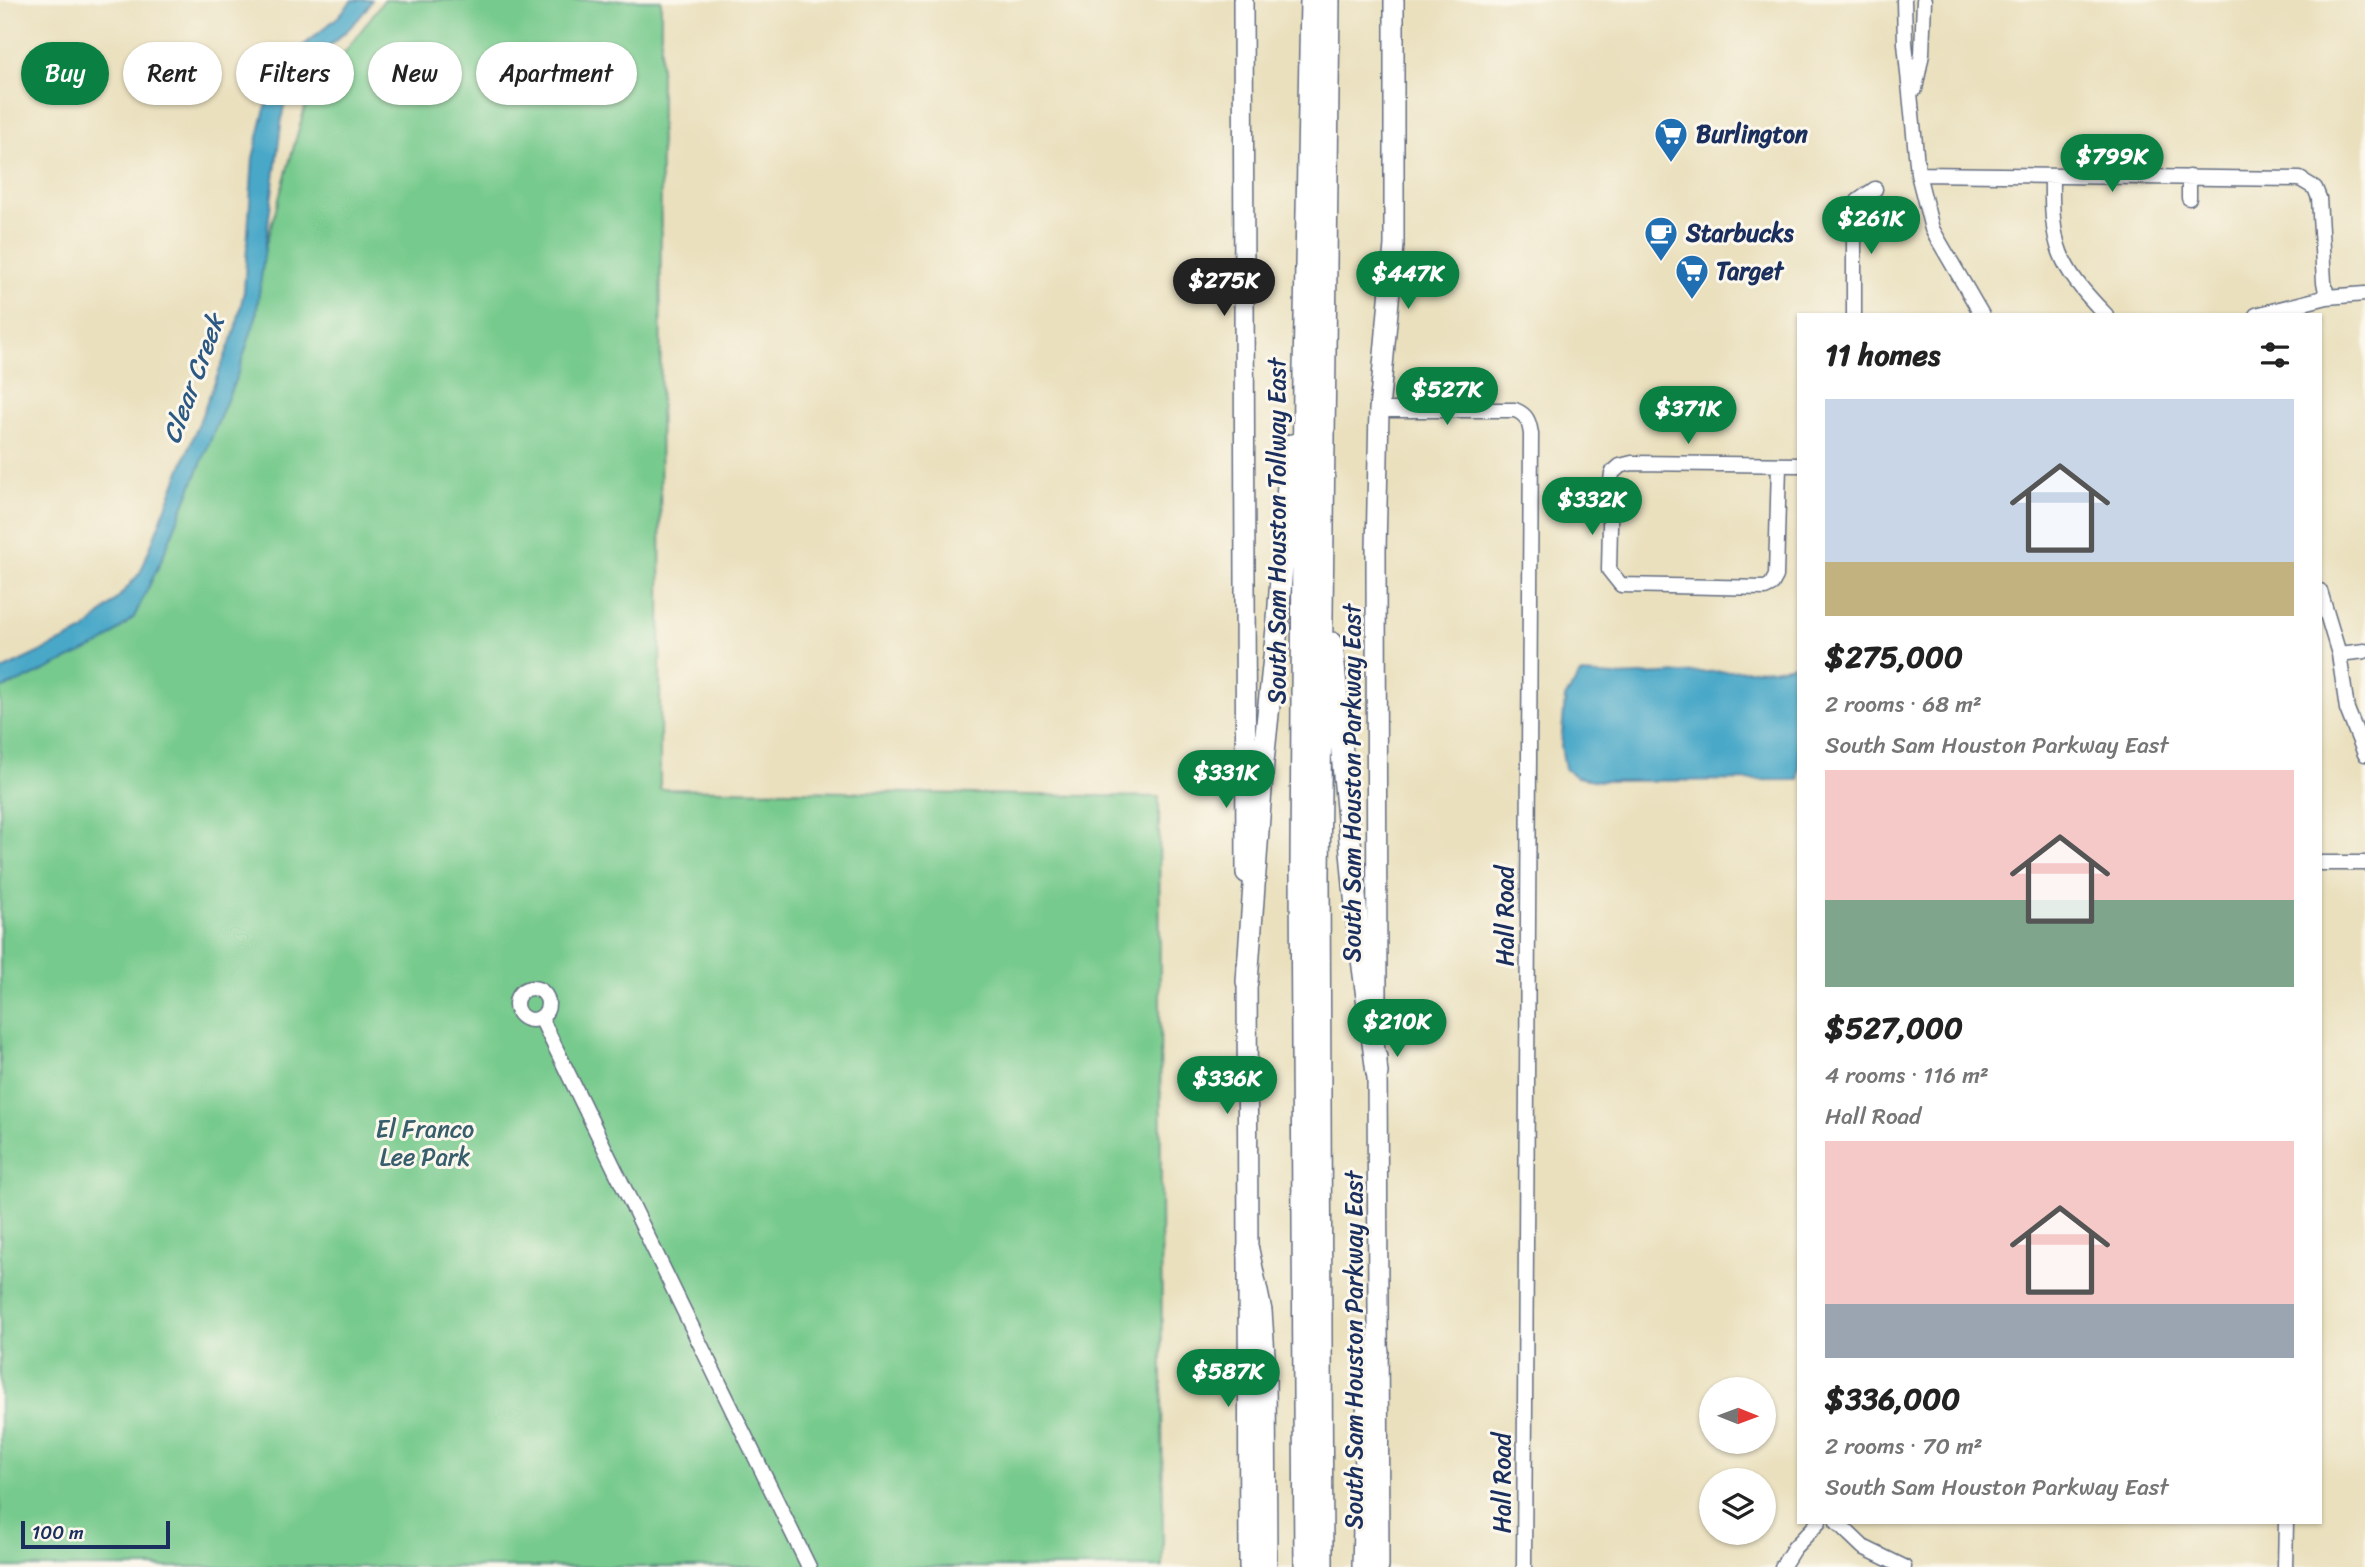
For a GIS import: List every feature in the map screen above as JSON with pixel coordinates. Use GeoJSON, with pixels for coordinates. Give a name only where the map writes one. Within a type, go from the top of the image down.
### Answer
{"type":"FeatureCollection","features":[{"type":"Feature","properties":{"kind":"highway","name":"South Sam Houston Tollway East"},"geometry":{"type":"LineString","coordinates":[[1311,0],[1320,45],[1319,904],[1322,1567]]}},
{"type":"Feature","properties":{"kind":"highway","name":"South Sam Houston Tollway East"},"geometry":{"type":"LineString","coordinates":[[1306,1567],[1301,882],[1304,371],[1320,45],[1329,0]]}},
{"type":"Feature","properties":{"kind":"highway"},"geometry":{"type":"LineString","coordinates":[[1247,982],[1293,421],[1304,371]]}},
{"type":"Feature","properties":{"kind":"highway"},"geometry":{"type":"LineString","coordinates":[[1321,543],[1358,929],[1377,1073]]}},
{"type":"Feature","properties":{"kind":"highway"},"geometry":{"type":"LineString","coordinates":[[1248,1250],[1261,1311],[1265,1370],[1266,1567]]}},
{"type":"Feature","properties":{"kind":"highway"},"geometry":{"type":"LineString","coordinates":[[1363,1567],[1367,1412],[1378,1351]]}},
{"type":"Feature","properties":{"kind":"main road"},"geometry":{"type":"LineString","coordinates":[[1249,1567],[1243,7],[1261,0]]}},
{"type":"Feature","properties":{"kind":"main road","name":"South Sam Houston Parkway East"},"geometry":{"type":"LineString","coordinates":[[1379,1567],[1376,551],[1379,410],[1394,246],[1390,4]]}},
{"type":"Feature","properties":{"kind":"street"},"geometry":{"type":"LineString","coordinates":[[1904,0],[1905,43],[1918,174],[1932,229],[1981,313]]}},
{"type":"Feature","properties":{"kind":"street"},"geometry":{"type":"LineString","coordinates":[[1912,104],[1922,54],[1924,0]]}},
{"type":"Feature","properties":{"kind":"street"},"geometry":{"type":"LineString","coordinates":[[1918,174],[2300,179],[2315,188],[2319,198],[2327,297]]}},
{"type":"Feature","properties":{"kind":"street"},"geometry":{"type":"LineString","coordinates":[[2052,176],[2052,207],[2057,246],[2064,264],[2084,292],[2104,313]]}},
{"type":"Feature","properties":{"kind":"street"},"geometry":{"type":"LineString","coordinates":[[2189,177],[2189,198]]}},
{"type":"Feature","properties":{"kind":"street"},"geometry":{"type":"LineString","coordinates":[[1854,313],[1854,212],[1858,201],[1875,189]]}},
{"type":"Feature","properties":{"kind":"street"},"geometry":{"type":"LineString","coordinates":[[2264,313],[2327,297],[2365,294]]}},
{"type":"Feature","properties":{"kind":"street","name":"Hall Road"},"geometry":{"type":"LineString","coordinates":[[1379,410],[1515,410],[1524,414],[1529,421],[1531,434],[1524,1567]]}},
{"type":"Feature","properties":{"kind":"street"},"geometry":{"type":"LineString","coordinates":[[1779,464],[1776,576],[1771,585],[1765,588],[1620,585],[1609,570],[1612,473],[1620,466],[1632,463],[1779,464],[1797,465]]}},
{"type":"Feature","properties":{"kind":"street"},"geometry":{"type":"LineString","coordinates":[[2322,598],[2339,654],[2347,709],[2365,754]]}},
{"type":"Feature","properties":{"kind":"street"},"geometry":{"type":"LineString","coordinates":[[2339,654],[2365,651]]}},
{"type":"Feature","properties":{"kind":"street"},"geometry":{"type":"LineString","coordinates":[[2322,863],[2365,863]]}},
{"type":"Feature","properties":{"kind":"street"},"geometry":{"type":"LineString","coordinates":[[541,1018],[809,1567]]}},
{"type":"Feature","properties":{"kind":"street"},"geometry":{"type":"LineString","coordinates":[[1782,1567],[1794,1548],[1817,1524]]}},
{"type":"Feature","properties":{"kind":"street"},"geometry":{"type":"LineString","coordinates":[[1838,1524],[1863,1547],[1905,1567]]}},
{"type":"Feature","properties":{"kind":"street"},"geometry":{"type":"LineString","coordinates":[[2286,1524],[2286,1567]]}},
{"type":"Feature","properties":{"kind":"green space","name":"El Franco Lee Park"},"geometry":{"type":"Polygon","coordinates":[[[384,0],[661,0],[660,789],[1159,797],[1163,1567],[0,1567],[0,680],[101,632],[151,565],[243,324],[306,105],[354,105],[352,42],[384,0]]]}},
{"type":"Feature","properties":{"kind":"water"},"geometry":{"type":"Polygon","coordinates":[[[352,0],[372,0],[364,13],[334,42],[308,42],[339,16],[352,0]]]}},
{"type":"Feature","properties":{"kind":"water"},"geometry":{"type":"Polygon","coordinates":[[[267,105],[285,105],[256,317],[238,373],[161,561],[134,617],[103,643],[0,689],[0,671],[84,631],[140,573],[236,328],[244,291],[253,158],[267,105]]]}},
{"type":"Feature","properties":{"kind":"water"},"geometry":{"type":"Polygon","coordinates":[[[1797,664],[1797,780],[1600,781],[1576,777],[1565,769],[1561,746],[1565,698],[1580,674],[1616,676],[1773,669],[1797,664]]]}},
{"type":"Feature","properties":{"kind":"place","name":"Burlington"},"geometry":{"type":"Point","coordinates":[1671,164]}},
{"type":"Feature","properties":{"kind":"place","name":"Starbucks"},"geometry":{"type":"Point","coordinates":[1661,263]}},
{"type":"Feature","properties":{"kind":"place","name":"Target"},"geometry":{"type":"Point","coordinates":[1692,301]}},
{"type":"Feature","properties":{"kind":"water label","name":"Clear Creek"},"geometry":{"type":"Point","coordinates":[193,379]}}]}
